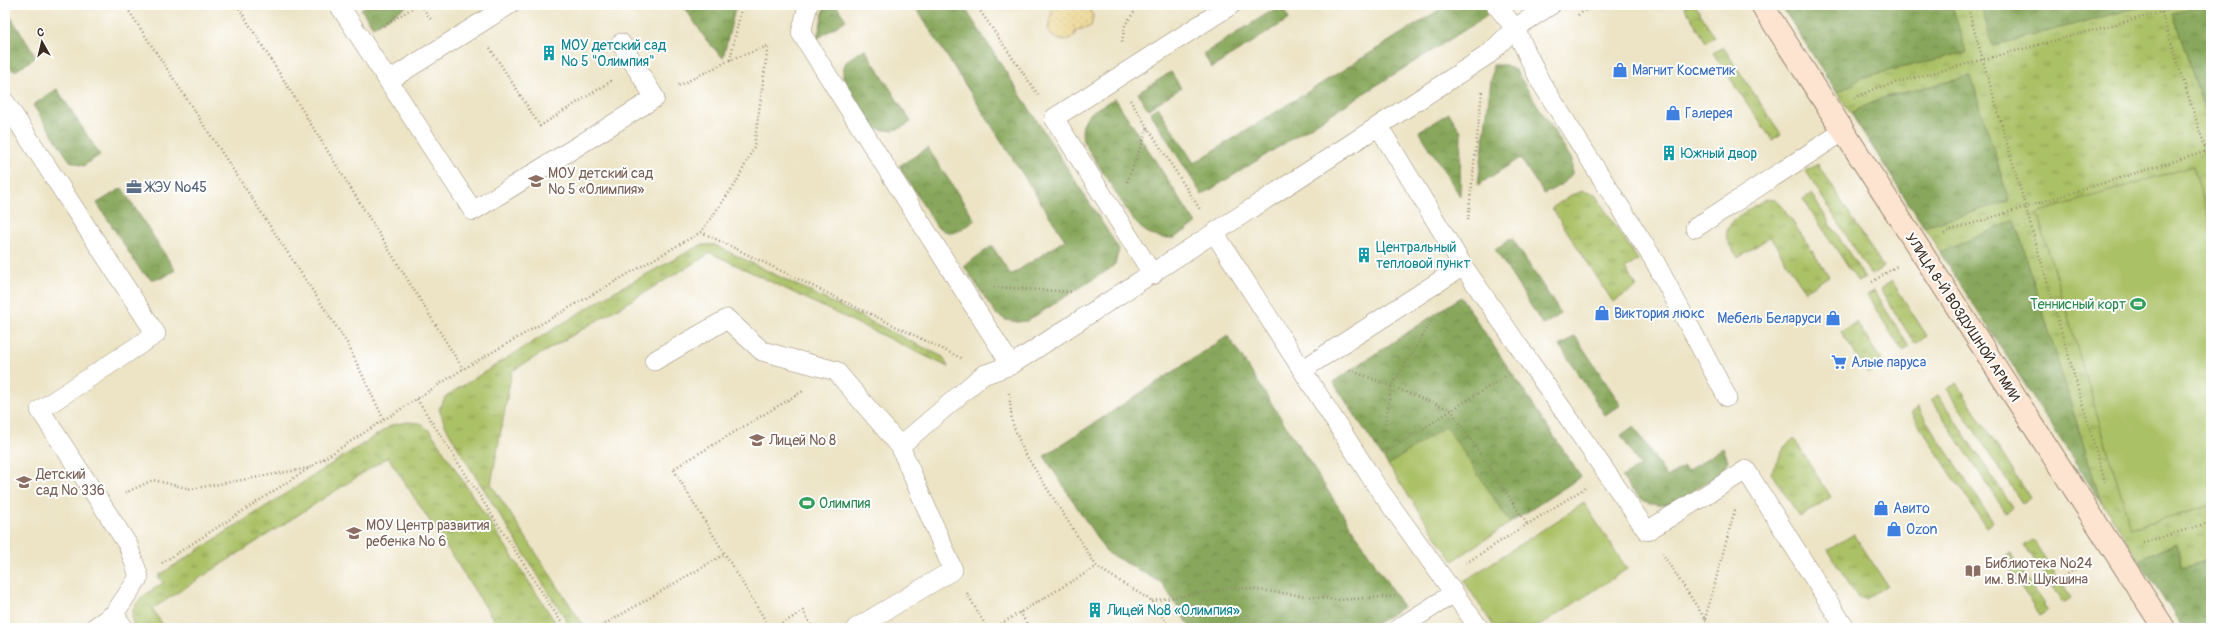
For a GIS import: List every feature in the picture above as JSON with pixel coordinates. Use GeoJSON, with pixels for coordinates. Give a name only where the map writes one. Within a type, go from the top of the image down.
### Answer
{"type":"FeatureCollection","features":[{"type":"Feature","properties":{"kind":"street","name":"УЛИЦА 8-Й ВОЗДУШНОЙ АРМИИ"},"geometry":{"type":"LineString","coordinates":[[1762,5],[2164,628]]}},
{"type":"Feature","properties":{"kind":"lane"},"geometry":{"type":"LineString","coordinates":[[339,5],[473,211],[655,98],[621,43]]}},
{"type":"Feature","properties":{"kind":"lane"},"geometry":{"type":"LineString","coordinates":[[388,81],[509,5]]}},
{"type":"Feature","properties":{"kind":"lane"},"geometry":{"type":"LineString","coordinates":[[808,5],[801,33],[1011,365]]}},
{"type":"Feature","properties":{"kind":"lane"},"geometry":{"type":"LineString","coordinates":[[1153,275],[1054,118],[1231,5]]}},
{"type":"Feature","properties":{"kind":"lane"},"geometry":{"type":"LineString","coordinates":[[1496,5],[1515,28],[1540,81],[1654,260],[1726,397]]}},
{"type":"Feature","properties":{"kind":"lane"},"geometry":{"type":"LineString","coordinates":[[900,446],[983,375],[1011,365],[1216,234],[1489,54],[1515,28],[1551,5]]}},
{"type":"Feature","properties":{"kind":"lane"},"geometry":{"type":"LineString","coordinates":[[5,102],[156,334],[40,410],[128,545],[139,577],[119,621],[94,628]]}},
{"type":"Feature","properties":{"kind":"lane"},"geometry":{"type":"LineString","coordinates":[[1379,127],[1463,266],[1647,531],[1746,470],[1846,628]]}},
{"type":"Feature","properties":{"kind":"lane"},"geometry":{"type":"LineString","coordinates":[[1695,228],[1844,131]]}},
{"type":"Feature","properties":{"kind":"lane"},"geometry":{"type":"LineString","coordinates":[[1216,234],[1364,466],[1442,578],[1479,628]]}},
{"type":"Feature","properties":{"kind":"lane"},"geometry":{"type":"LineString","coordinates":[[1302,370],[1463,266]]}},
{"type":"Feature","properties":{"kind":"lane"},"geometry":{"type":"LineString","coordinates":[[654,361],[727,319],[762,351],[836,371],[900,446],[953,570],[856,628]]}},
{"type":"Feature","properties":{"kind":"lane"},"geometry":{"type":"LineString","coordinates":[[1399,628],[1454,593]]}},
{"type":"Feature","properties":{"kind":"path"},"geometry":{"type":"LineString","coordinates":[[125,5],[346,344],[384,420]]}},
{"type":"Feature","properties":{"kind":"path"},"geometry":{"type":"LineString","coordinates":[[238,5],[463,369]]}},
{"type":"Feature","properties":{"kind":"path"},"geometry":{"type":"LineString","coordinates":[[362,40],[417,5]]}},
{"type":"Feature","properties":{"kind":"path"},"geometry":{"type":"LineString","coordinates":[[730,60],[742,5]]}},
{"type":"Feature","properties":{"kind":"path"},"geometry":{"type":"LineString","coordinates":[[976,5],[1054,118]]}},
{"type":"Feature","properties":{"kind":"path"},"geometry":{"type":"LineString","coordinates":[[1578,15],[1594,5]]}},
{"type":"Feature","properties":{"kind":"path"},"geometry":{"type":"LineString","coordinates":[[1967,5],[2106,486]]}},
{"type":"Feature","properties":{"kind":"path"},"geometry":{"type":"LineString","coordinates":[[2159,5],[2211,166]]}},
{"type":"Feature","properties":{"kind":"path"},"geometry":{"type":"LineString","coordinates":[[1850,100],[1876,88],[2162,12],[2179,5]]}},
{"type":"Feature","properties":{"kind":"path"},"geometry":{"type":"LineString","coordinates":[[476,25],[540,126],[636,65]]}},
{"type":"Feature","properties":{"kind":"path"},"geometry":{"type":"LineString","coordinates":[[139,577],[463,369],[701,232],[736,184],[754,147],[768,46],[730,60],[655,98]]}},
{"type":"Feature","properties":{"kind":"path"},"geometry":{"type":"LineString","coordinates":[[1116,78],[1216,234]]}},
{"type":"Feature","properties":{"kind":"path"},"geometry":{"type":"LineString","coordinates":[[1117,217],[1131,167],[1148,128]]}},
{"type":"Feature","properties":{"kind":"path"},"geometry":{"type":"LineString","coordinates":[[1872,282],[1951,230],[2211,150]]}},
{"type":"Feature","properties":{"kind":"path"},"geometry":{"type":"LineString","coordinates":[[701,232],[961,358],[983,375]]}},
{"type":"Feature","properties":{"kind":"path"},"geometry":{"type":"LineString","coordinates":[[959,284],[1074,292]]}},
{"type":"Feature","properties":{"kind":"path"},"geometry":{"type":"LineString","coordinates":[[1320,358],[1451,410],[1527,524]]}},
{"type":"Feature","properties":{"kind":"path"},"geometry":{"type":"LineString","coordinates":[[1364,466],[1529,361]]}},
{"type":"Feature","properties":{"kind":"path"},"geometry":{"type":"LineString","coordinates":[[770,628],[673,469],[836,371]]}},
{"type":"Feature","properties":{"kind":"path"},"geometry":{"type":"LineString","coordinates":[[1009,393],[1012,422],[1024,452],[1096,567],[1152,601],[1170,628]]}},
{"type":"Feature","properties":{"kind":"path"},"geometry":{"type":"LineString","coordinates":[[417,399],[565,628]]}},
{"type":"Feature","properties":{"kind":"path"},"geometry":{"type":"LineString","coordinates":[[95,494],[125,493],[153,480],[191,489],[310,468]]}},
{"type":"Feature","properties":{"kind":"path"},"geometry":{"type":"LineString","coordinates":[[1706,619],[1746,470]]}},
{"type":"Feature","properties":{"kind":"path"},"geometry":{"type":"LineString","coordinates":[[1442,578],[1607,473]]}},
{"type":"Feature","properties":{"kind":"path"},"geometry":{"type":"LineString","coordinates":[[2117,557],[2137,544],[2211,522]]}},
{"type":"Feature","properties":{"kind":"path"},"geometry":{"type":"LineString","coordinates":[[1647,531],[1711,628]]}},
{"type":"Feature","properties":{"kind":"path"},"geometry":{"type":"LineString","coordinates":[[598,628],[725,554]]}},
{"type":"Feature","properties":{"kind":"path"},"geometry":{"type":"LineString","coordinates":[[994,628],[1096,567]]}},
{"type":"Feature","properties":{"kind":"path"},"geometry":{"type":"LineString","coordinates":[[2064,576],[2076,569]]}},
{"type":"Feature","properties":{"kind":"path"},"geometry":{"type":"LineString","coordinates":[[953,570],[987,628]]}},
{"type":"Feature","properties":{"kind":"path"},"geometry":{"type":"LineString","coordinates":[[1152,601],[1235,587],[1337,600],[1404,595]]}},
{"type":"Feature","properties":{"kind":"path"},"geometry":{"type":"LineString","coordinates":[[774,628],[803,611],[813,628]]}},
{"type":"Feature","properties":{"kind":"path"},"geometry":{"type":"LineString","coordinates":[[1020,612],[1029,628]]}},
{"type":"Feature","properties":{"kind":"green space"},"geometry":{"type":"Polygon","coordinates":[[[367,5],[409,5],[373,27],[361,9],[367,5]]]}},
{"type":"Feature","properties":{"kind":"green space"},"geometry":{"type":"Polygon","coordinates":[[[683,5],[736,5],[723,58],[707,41],[683,5]]]}},
{"type":"Feature","properties":{"kind":"green space"},"geometry":{"type":"Polygon","coordinates":[[[825,5],[836,5],[846,20],[817,39],[825,5]]]}},
{"type":"Feature","properties":{"kind":"green space"},"geometry":{"type":"Polygon","coordinates":[[[914,5],[963,5],[1119,249],[1115,264],[1111,268],[1027,321],[1017,322],[1006,320],[996,314],[964,266],[992,246],[1011,275],[1065,240],[914,5]]]}},
{"type":"Feature","properties":{"kind":"green space"},"geometry":{"type":"Polygon","coordinates":[[[1281,5],[1289,19],[1212,68],[1203,54],[1281,5]]]}},
{"type":"Feature","properties":{"kind":"green space"},"geometry":{"type":"Polygon","coordinates":[[[1447,5],[1485,5],[1487,16],[1202,195],[1150,112],[1158,107],[1194,163],[1447,5]]]}},
{"type":"Feature","properties":{"kind":"green space"},"geometry":{"type":"Polygon","coordinates":[[[1683,5],[1695,5],[1715,37],[1706,42],[1683,5]]]}},
{"type":"Feature","properties":{"kind":"green space"},"geometry":{"type":"Polygon","coordinates":[[[1781,5],[2211,5],[2211,227],[2193,166],[2037,213],[2131,528],[2211,504],[2211,628],[2183,628],[1781,5]]]}},
{"type":"Feature","properties":{"kind":"green space"},"geometry":{"type":"Polygon","coordinates":[[[1781,5],[1952,5],[1966,52],[1864,77],[1837,93],[1781,5]]]}},
{"type":"Feature","properties":{"kind":"green space"},"geometry":{"type":"Polygon","coordinates":[[[1981,5],[2144,5],[2144,6],[1992,46],[1981,5]]]}},
{"type":"Feature","properties":{"kind":"green space"},"geometry":{"type":"Polygon","coordinates":[[[2197,5],[2211,5],[2211,131],[2173,14],[2197,5]]]}},
{"type":"Feature","properties":{"kind":"green space"},"geometry":{"type":"Polygon","coordinates":[[[5,8],[36,57],[17,70],[12,70],[5,63],[5,8]]]}},
{"type":"Feature","properties":{"kind":"green space"},"geometry":{"type":"Polygon","coordinates":[[[1723,47],[1781,134],[1772,140],[1713,53],[1723,47]]]}},
{"type":"Feature","properties":{"kind":"green space"},"geometry":{"type":"Polygon","coordinates":[[[865,49],[911,122],[902,127],[894,130],[881,130],[875,128],[843,78],[844,67],[848,60],[865,49]]]}},
{"type":"Feature","properties":{"kind":"green space"},"geometry":{"type":"Polygon","coordinates":[[[1493,65],[1506,65],[1516,71],[1572,160],[1572,174],[1564,183],[1544,194],[1520,158],[1478,185],[1493,65]]]}},
{"type":"Feature","properties":{"kind":"green space"},"geometry":{"type":"Polygon","coordinates":[[[1171,72],[1181,88],[1148,109],[1138,93],[1171,72]]]}},
{"type":"Feature","properties":{"kind":"green space"},"geometry":{"type":"Polygon","coordinates":[[[1971,76],[2009,201],[1924,227],[1851,113],[1882,98],[1971,76]]]}},
{"type":"Feature","properties":{"kind":"green space"},"geometry":{"type":"Polygon","coordinates":[[[57,89],[100,155],[83,166],[70,161],[33,105],[57,89]]]}},
{"type":"Feature","properties":{"kind":"green space"},"geometry":{"type":"Polygon","coordinates":[[[1115,98],[1196,224],[1174,238],[1162,238],[1151,235],[1134,221],[1083,141],[1082,132],[1086,119],[1095,110],[1115,98]]]}},
{"type":"Feature","properties":{"kind":"green space"},"geometry":{"type":"Polygon","coordinates":[[[1449,113],[1461,132],[1460,196],[1419,131],[1449,113]]]}},
{"type":"Feature","properties":{"kind":"green space"},"geometry":{"type":"Polygon","coordinates":[[[928,148],[975,220],[961,230],[948,232],[937,227],[899,166],[928,148]]]}},
{"type":"Feature","properties":{"kind":"green space"},"geometry":{"type":"Polygon","coordinates":[[[1818,164],[1883,267],[1871,275],[1806,171],[1818,164]]]}},
{"type":"Feature","properties":{"kind":"green space","name":"Теннисный корт"},"geometry":{"type":"Polygon","coordinates":[[[2193,166],[2211,227],[2211,504],[2131,528],[2037,213],[2193,166]]]}},
{"type":"Feature","properties":{"kind":"green space"},"geometry":{"type":"Polygon","coordinates":[[[122,188],[175,270],[163,278],[151,279],[141,271],[97,203],[122,188]]]}},
{"type":"Feature","properties":{"kind":"green space"},"geometry":{"type":"Polygon","coordinates":[[[1583,191],[1595,195],[1638,260],[1625,269],[1637,287],[1613,302],[1552,208],[1571,195],[1583,191]]]}},
{"type":"Feature","properties":{"kind":"green space"},"geometry":{"type":"Polygon","coordinates":[[[1811,194],[1865,278],[1858,282],[1803,199],[1811,194]]]}},
{"type":"Feature","properties":{"kind":"green space"},"geometry":{"type":"Polygon","coordinates":[[[1765,199],[1775,200],[1784,209],[1829,276],[1805,291],[1770,237],[1738,258],[1730,246],[1727,239],[1729,226],[1740,215],[1765,199]]]}},
{"type":"Feature","properties":{"kind":"green space"},"geometry":{"type":"Polygon","coordinates":[[[2015,220],[2101,502],[1940,253],[2015,220]]]}},
{"type":"Feature","properties":{"kind":"green space"},"geometry":{"type":"Polygon","coordinates":[[[1512,238],[1561,314],[1543,325],[1495,249],[1512,238]]]}},
{"type":"Feature","properties":{"kind":"green space"},"geometry":{"type":"Polygon","coordinates":[[[701,245],[715,245],[943,357],[948,367],[711,253],[512,371],[491,484],[583,625],[571,628],[466,461],[446,427],[439,409],[446,396],[615,291],[701,245]]]}},
{"type":"Feature","properties":{"kind":"green space"},"geometry":{"type":"Polygon","coordinates":[[[1892,281],[1927,336],[1915,344],[1880,289],[1892,281]]]}},
{"type":"Feature","properties":{"kind":"green space"},"geometry":{"type":"Polygon","coordinates":[[[1874,291],[1909,347],[1902,351],[1867,295],[1874,291]]]}},
{"type":"Feature","properties":{"kind":"green space"},"geometry":{"type":"Polygon","coordinates":[[[1461,297],[1581,477],[1510,523],[1446,427],[1388,465],[1333,382],[1461,297]]]}},
{"type":"Feature","properties":{"kind":"green space"},"geometry":{"type":"Polygon","coordinates":[[[1856,322],[1883,363],[1868,373],[1841,332],[1856,322]]]}},
{"type":"Feature","properties":{"kind":"green space"},"geometry":{"type":"Polygon","coordinates":[[[1228,336],[1403,607],[1369,628],[1191,628],[1162,583],[1106,552],[1044,456],[1228,336]]]}},
{"type":"Feature","properties":{"kind":"green space"},"geometry":{"type":"Polygon","coordinates":[[[1575,336],[1621,405],[1605,415],[1560,346],[1575,336]]]}},
{"type":"Feature","properties":{"kind":"green space"},"geometry":{"type":"Polygon","coordinates":[[[1957,383],[2030,498],[2022,503],[1947,389],[1957,383]]]}},
{"type":"Feature","properties":{"kind":"green space"},"geometry":{"type":"Polygon","coordinates":[[[1938,395],[2013,508],[2006,513],[1931,399],[1938,395]]]}},
{"type":"Feature","properties":{"kind":"green space"},"geometry":{"type":"Polygon","coordinates":[[[1918,408],[1993,522],[1986,527],[1911,413],[1918,408]]]}},
{"type":"Feature","properties":{"kind":"green space"},"geometry":{"type":"Polygon","coordinates":[[[408,422],[420,423],[431,432],[559,628],[499,628],[388,457],[152,609],[165,628],[135,628],[132,620],[132,613],[139,601],[144,596],[163,583],[158,576],[392,425],[408,422]]]}},
{"type":"Feature","properties":{"kind":"green space"},"geometry":{"type":"Polygon","coordinates":[[[1446,426],[1510,523],[1453,561],[1388,465],[1446,426]]]}},
{"type":"Feature","properties":{"kind":"green space"},"geometry":{"type":"Polygon","coordinates":[[[1634,426],[1667,477],[1684,467],[1687,471],[1723,448],[1728,460],[1723,469],[1716,476],[1687,495],[1667,504],[1658,505],[1649,503],[1640,498],[1622,477],[1640,466],[1621,435],[1634,426]]]}},
{"type":"Feature","properties":{"kind":"green space"},"geometry":{"type":"Polygon","coordinates":[[[1794,439],[1831,497],[1800,517],[1771,473],[1785,446],[1794,439]]]}},
{"type":"Feature","properties":{"kind":"green space"},"geometry":{"type":"Polygon","coordinates":[[[1584,503],[1627,569],[1536,628],[1495,628],[1464,581],[1584,503]]]}},
{"type":"Feature","properties":{"kind":"green space"},"geometry":{"type":"Polygon","coordinates":[[[1854,534],[1887,585],[1866,599],[1858,598],[1828,550],[1854,534]]]}},
{"type":"Feature","properties":{"kind":"green space"},"geometry":{"type":"Polygon","coordinates":[[[2033,540],[2071,598],[2063,603],[2025,546],[2033,540]]]}},
{"type":"Feature","properties":{"kind":"green space"},"geometry":{"type":"Polygon","coordinates":[[[2177,543],[2183,567],[2211,560],[2211,628],[2183,628],[2139,560],[2177,543]]]}},
{"type":"Feature","properties":{"kind":"green space"},"geometry":{"type":"Polygon","coordinates":[[[2011,553],[2048,611],[2040,616],[2003,559],[2011,553]]]}},
{"type":"Feature","properties":{"kind":"sand"},"geometry":{"type":"Polygon","coordinates":[[[1053,5],[1087,5],[1093,16],[1091,27],[1076,30],[1074,37],[1070,39],[1057,39],[1048,32],[1053,5]]]}},
{"type":"Feature","properties":{"kind":"place","name":"МОУ детский сад № 5 \"Олимпия\""},"geometry":{"type":"Point","coordinates":[549,53]}},
{"type":"Feature","properties":{"kind":"place","name":"Магнит Косметик"},"geometry":{"type":"Point","coordinates":[1620,70]}},
{"type":"Feature","properties":{"kind":"place","name":"Галерея"},"geometry":{"type":"Point","coordinates":[1673,113]}},
{"type":"Feature","properties":{"kind":"place","name":"Южный двор"},"geometry":{"type":"Point","coordinates":[1669,153]}},
{"type":"Feature","properties":{"kind":"place","name":"МОУ детский сад № 5 «Олимпия»"},"geometry":{"type":"Point","coordinates":[536,181]}},
{"type":"Feature","properties":{"kind":"place","name":"ЖЭУ №45"},"geometry":{"type":"Point","coordinates":[134,187]}},
{"type":"Feature","properties":{"kind":"place","name":"Центральный тепловой пункт"},"geometry":{"type":"Point","coordinates":[1364,255]}},
{"type":"Feature","properties":{"kind":"place","name":"Теннисный корт"},"geometry":{"type":"Point","coordinates":[2138,304]}},
{"type":"Feature","properties":{"kind":"place","name":"Виктория люкс"},"geometry":{"type":"Point","coordinates":[1602,313]}},
{"type":"Feature","properties":{"kind":"place","name":"Мебель Беларуси"},"geometry":{"type":"Point","coordinates":[1833,318]}},
{"type":"Feature","properties":{"kind":"place","name":"Алые паруса"},"geometry":{"type":"Point","coordinates":[1839,362]}},
{"type":"Feature","properties":{"kind":"place","name":"Лицей № 8"},"geometry":{"type":"Point","coordinates":[757,440]}},
{"type":"Feature","properties":{"kind":"place","name":"Детский сад № 336"},"geometry":{"type":"Point","coordinates":[24,482]}},
{"type":"Feature","properties":{"kind":"place","name":"Олимпия"},"geometry":{"type":"Point","coordinates":[807,503]}},
{"type":"Feature","properties":{"kind":"place","name":"Авито"},"geometry":{"type":"Point","coordinates":[1881,508]}},
{"type":"Feature","properties":{"kind":"place","name":"Ozon"},"geometry":{"type":"Point","coordinates":[1894,529]}},
{"type":"Feature","properties":{"kind":"place","name":"МОУ Центр развития ребенка № 6"},"geometry":{"type":"Point","coordinates":[354,533]}},
{"type":"Feature","properties":{"kind":"place","name":"Библиотека №24 им. В.М. Шукшина"},"geometry":{"type":"Point","coordinates":[1973,571]}},
{"type":"Feature","properties":{"kind":"place","name":"Лицей №8 «Олимпия»"},"geometry":{"type":"Point","coordinates":[1095,610]}}]}
